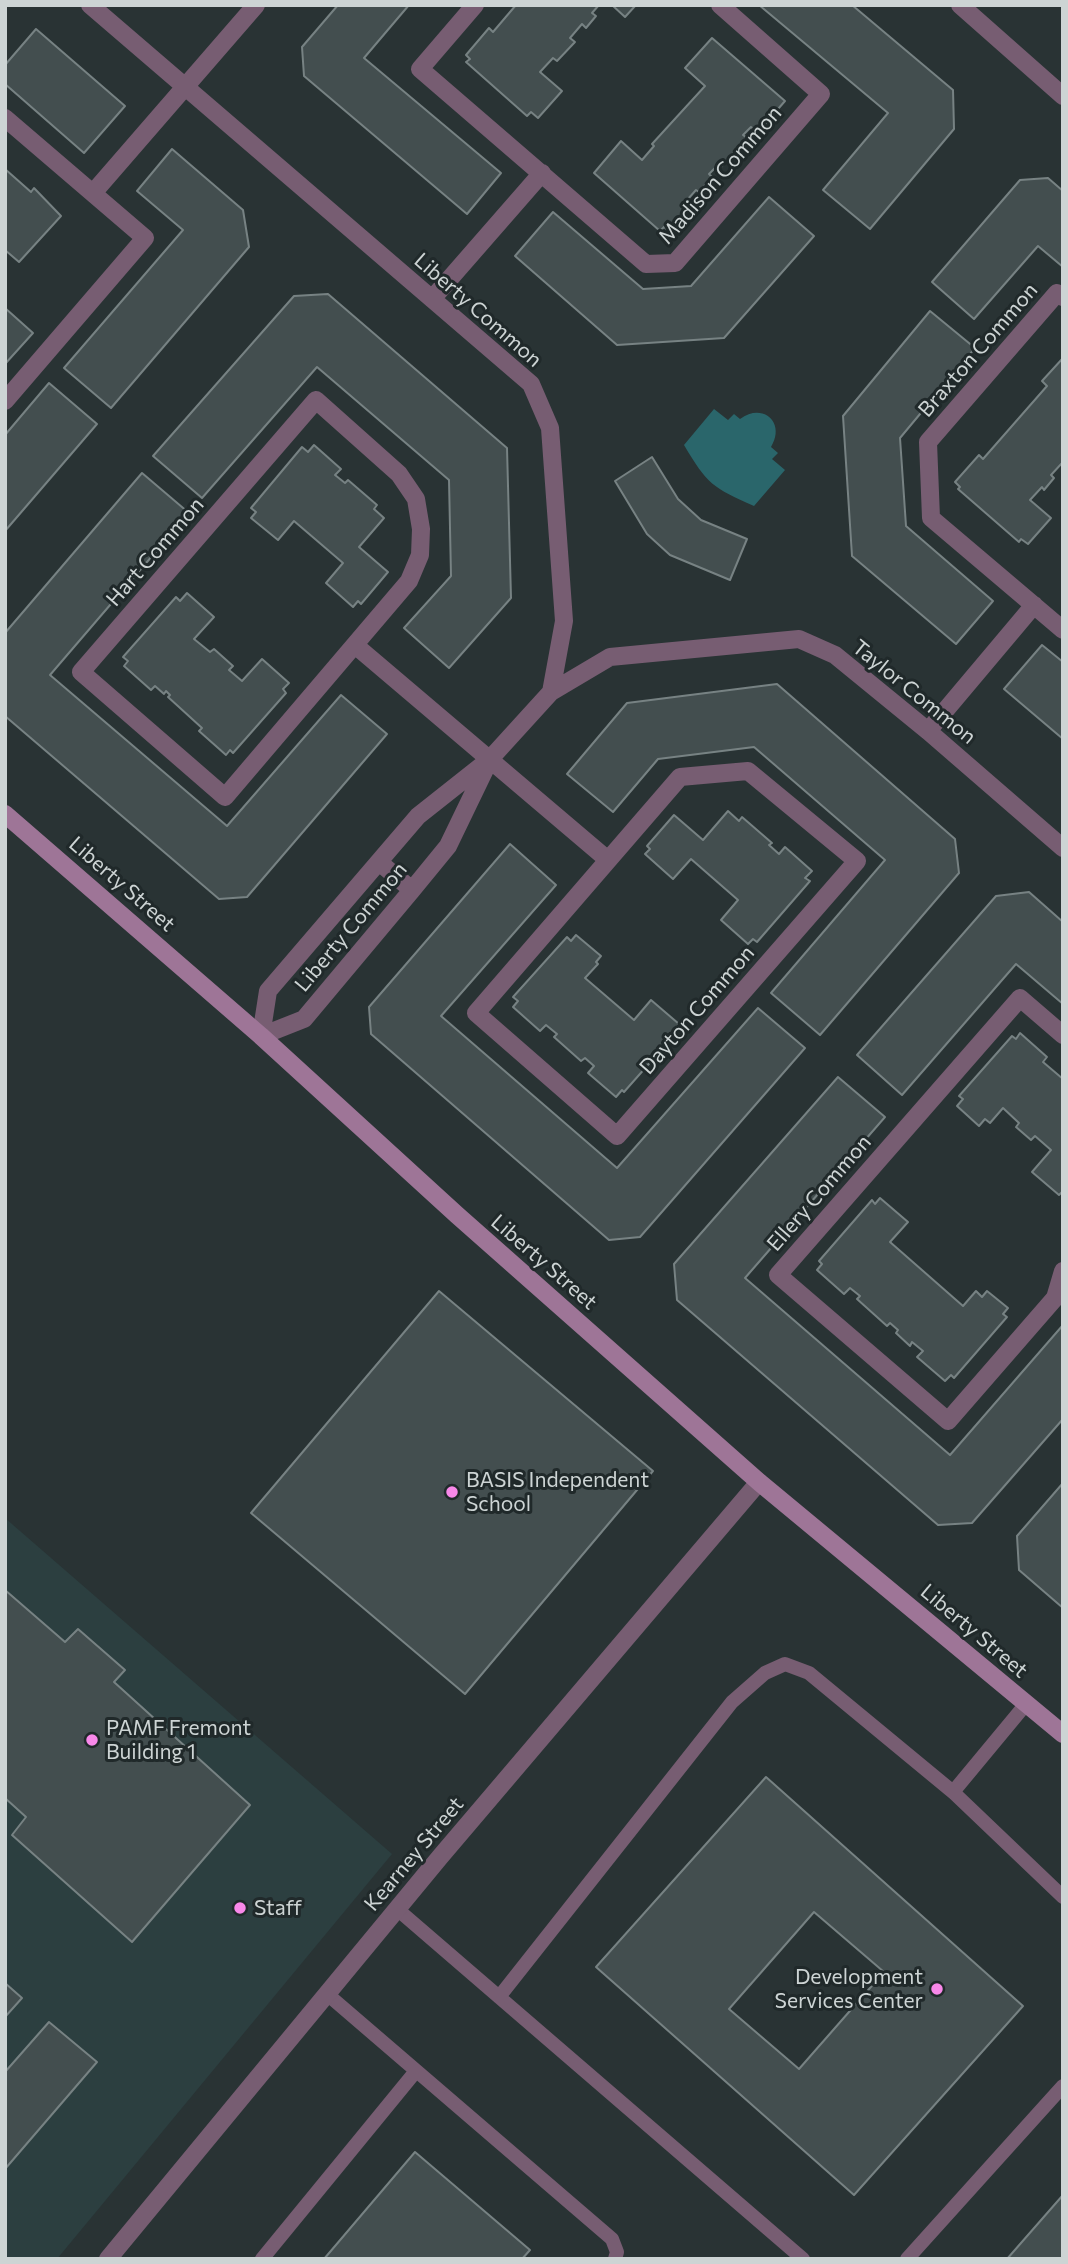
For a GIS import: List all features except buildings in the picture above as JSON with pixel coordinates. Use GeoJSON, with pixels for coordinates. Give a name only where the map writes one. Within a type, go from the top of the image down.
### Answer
{"type":"FeatureCollection","features":[{"type":"Feature","properties":{"kind":"street","name":"Liberty Common"},"geometry":{"type":"LineString","coordinates":[[90,5],[531,384],[550,428],[564,621],[551,692],[490,759],[418,816],[268,991],[261,1036]]}},
{"type":"Feature","properties":{"kind":"street"},"geometry":{"type":"LineString","coordinates":[[93,193],[256,5]]}},
{"type":"Feature","properties":{"kind":"street","name":"Madison Common"},"geometry":{"type":"LineString","coordinates":[[475,5],[420,69],[646,264],[675,263],[821,94],[720,5]]}},
{"type":"Feature","properties":{"kind":"street"},"geometry":{"type":"LineString","coordinates":[[960,5],[1063,96]]}},
{"type":"Feature","properties":{"kind":"street"},"geometry":{"type":"LineString","coordinates":[[5,118],[145,238],[5,401]]}},
{"type":"Feature","properties":{"kind":"street"},"geometry":{"type":"LineString","coordinates":[[432,299],[542,173]]}},
{"type":"Feature","properties":{"kind":"street","name":"Braxton Common"},"geometry":{"type":"LineString","coordinates":[[1063,298],[1057,293],[928,442],[931,518],[1063,630]]}},
{"type":"Feature","properties":{"kind":"street","name":"Hart Common"},"geometry":{"type":"LineString","coordinates":[[316,400],[399,474],[415,499],[421,529],[420,555],[410,581],[356,646],[225,797],[81,672],[316,400]]}},
{"type":"Feature","properties":{"kind":"street"},"geometry":{"type":"LineString","coordinates":[[928,731],[1034,605]]}},
{"type":"Feature","properties":{"kind":"street","name":"Taylor Common"},"geometry":{"type":"LineString","coordinates":[[551,692],[610,657],[799,639],[835,655],[1063,848]]}},
{"type":"Feature","properties":{"kind":"street"},"geometry":{"type":"LineString","coordinates":[[356,646],[608,860]]}},
{"type":"Feature","properties":{"kind":"street","name":"Liberty Common"},"geometry":{"type":"LineString","coordinates":[[261,1036],[304,1019],[412,890],[448,846],[490,759]]}},
{"type":"Feature","properties":{"kind":"street","name":"Dayton Common"},"geometry":{"type":"LineString","coordinates":[[748,771],[857,861],[617,1136],[475,1013],[608,860],[680,777],[748,771]]}},
{"type":"Feature","properties":{"kind":"street","name":"Liberty Street"},"geometry":{"type":"LineString","coordinates":[[5,814],[261,1036],[457,1215],[759,1482],[1063,1734]]}},
{"type":"Feature","properties":{"kind":"street"},"geometry":{"type":"LineString","coordinates":[[379,862],[412,890]]}},
{"type":"Feature","properties":{"kind":"street","name":"Ellery Common"},"geometry":{"type":"LineString","coordinates":[[1063,1035],[1020,998],[778,1275],[948,1421],[1055,1298],[1063,1271]]}},
{"type":"Feature","properties":{"kind":"street","name":"Kearney Street"},"geometry":{"type":"LineString","coordinates":[[108,2259],[397,1909],[759,1482]]}},
{"type":"Feature","properties":{"kind":"lane"},"geometry":{"type":"LineString","coordinates":[[499,1997],[732,1703],[765,1673],[785,1664],[809,1673],[953,1792],[1063,1897]]}},
{"type":"Feature","properties":{"kind":"lane"},"geometry":{"type":"LineString","coordinates":[[953,1792],[1026,1704]]}},
{"type":"Feature","properties":{"kind":"lane"},"geometry":{"type":"LineString","coordinates":[[397,1909],[803,2259]]}},
{"type":"Feature","properties":{"kind":"lane"},"geometry":{"type":"LineString","coordinates":[[327,1994],[612,2239],[617,2252],[615,2259]]}},
{"type":"Feature","properties":{"kind":"lane"},"geometry":{"type":"LineString","coordinates":[[262,2259],[416,2071]]}},
{"type":"Feature","properties":{"kind":"lane"},"geometry":{"type":"LineString","coordinates":[[907,2259],[1063,2086]]}},
{"type":"Feature","properties":{"kind":"shaded area"},"geometry":{"type":"Polygon","coordinates":[[[5,1518],[392,1854],[57,2259],[5,2259],[5,1518]]]}},
{"type":"Feature","properties":{"kind":"water"},"geometry":{"type":"Polygon","coordinates":[[[714,409],[728,420],[734,414],[740,419],[757,413],[764,414],[774,423],[775,438],[771,447],[778,453],[772,459],[785,470],[754,506],[720,489],[705,477],[684,445],[714,409]]]}},
{"type":"Feature","properties":{"kind":"place","name":"BASIS Independent School"},"geometry":{"type":"Point","coordinates":[452,1492]}},
{"type":"Feature","properties":{"kind":"place","name":"PAMF Fremont Building 1"},"geometry":{"type":"Point","coordinates":[92,1740]}},
{"type":"Feature","properties":{"kind":"place","name":"Staff"},"geometry":{"type":"Point","coordinates":[240,1908]}},
{"type":"Feature","properties":{"kind":"place","name":"Development Services Center"},"geometry":{"type":"Point","coordinates":[937,1989]}}]}
